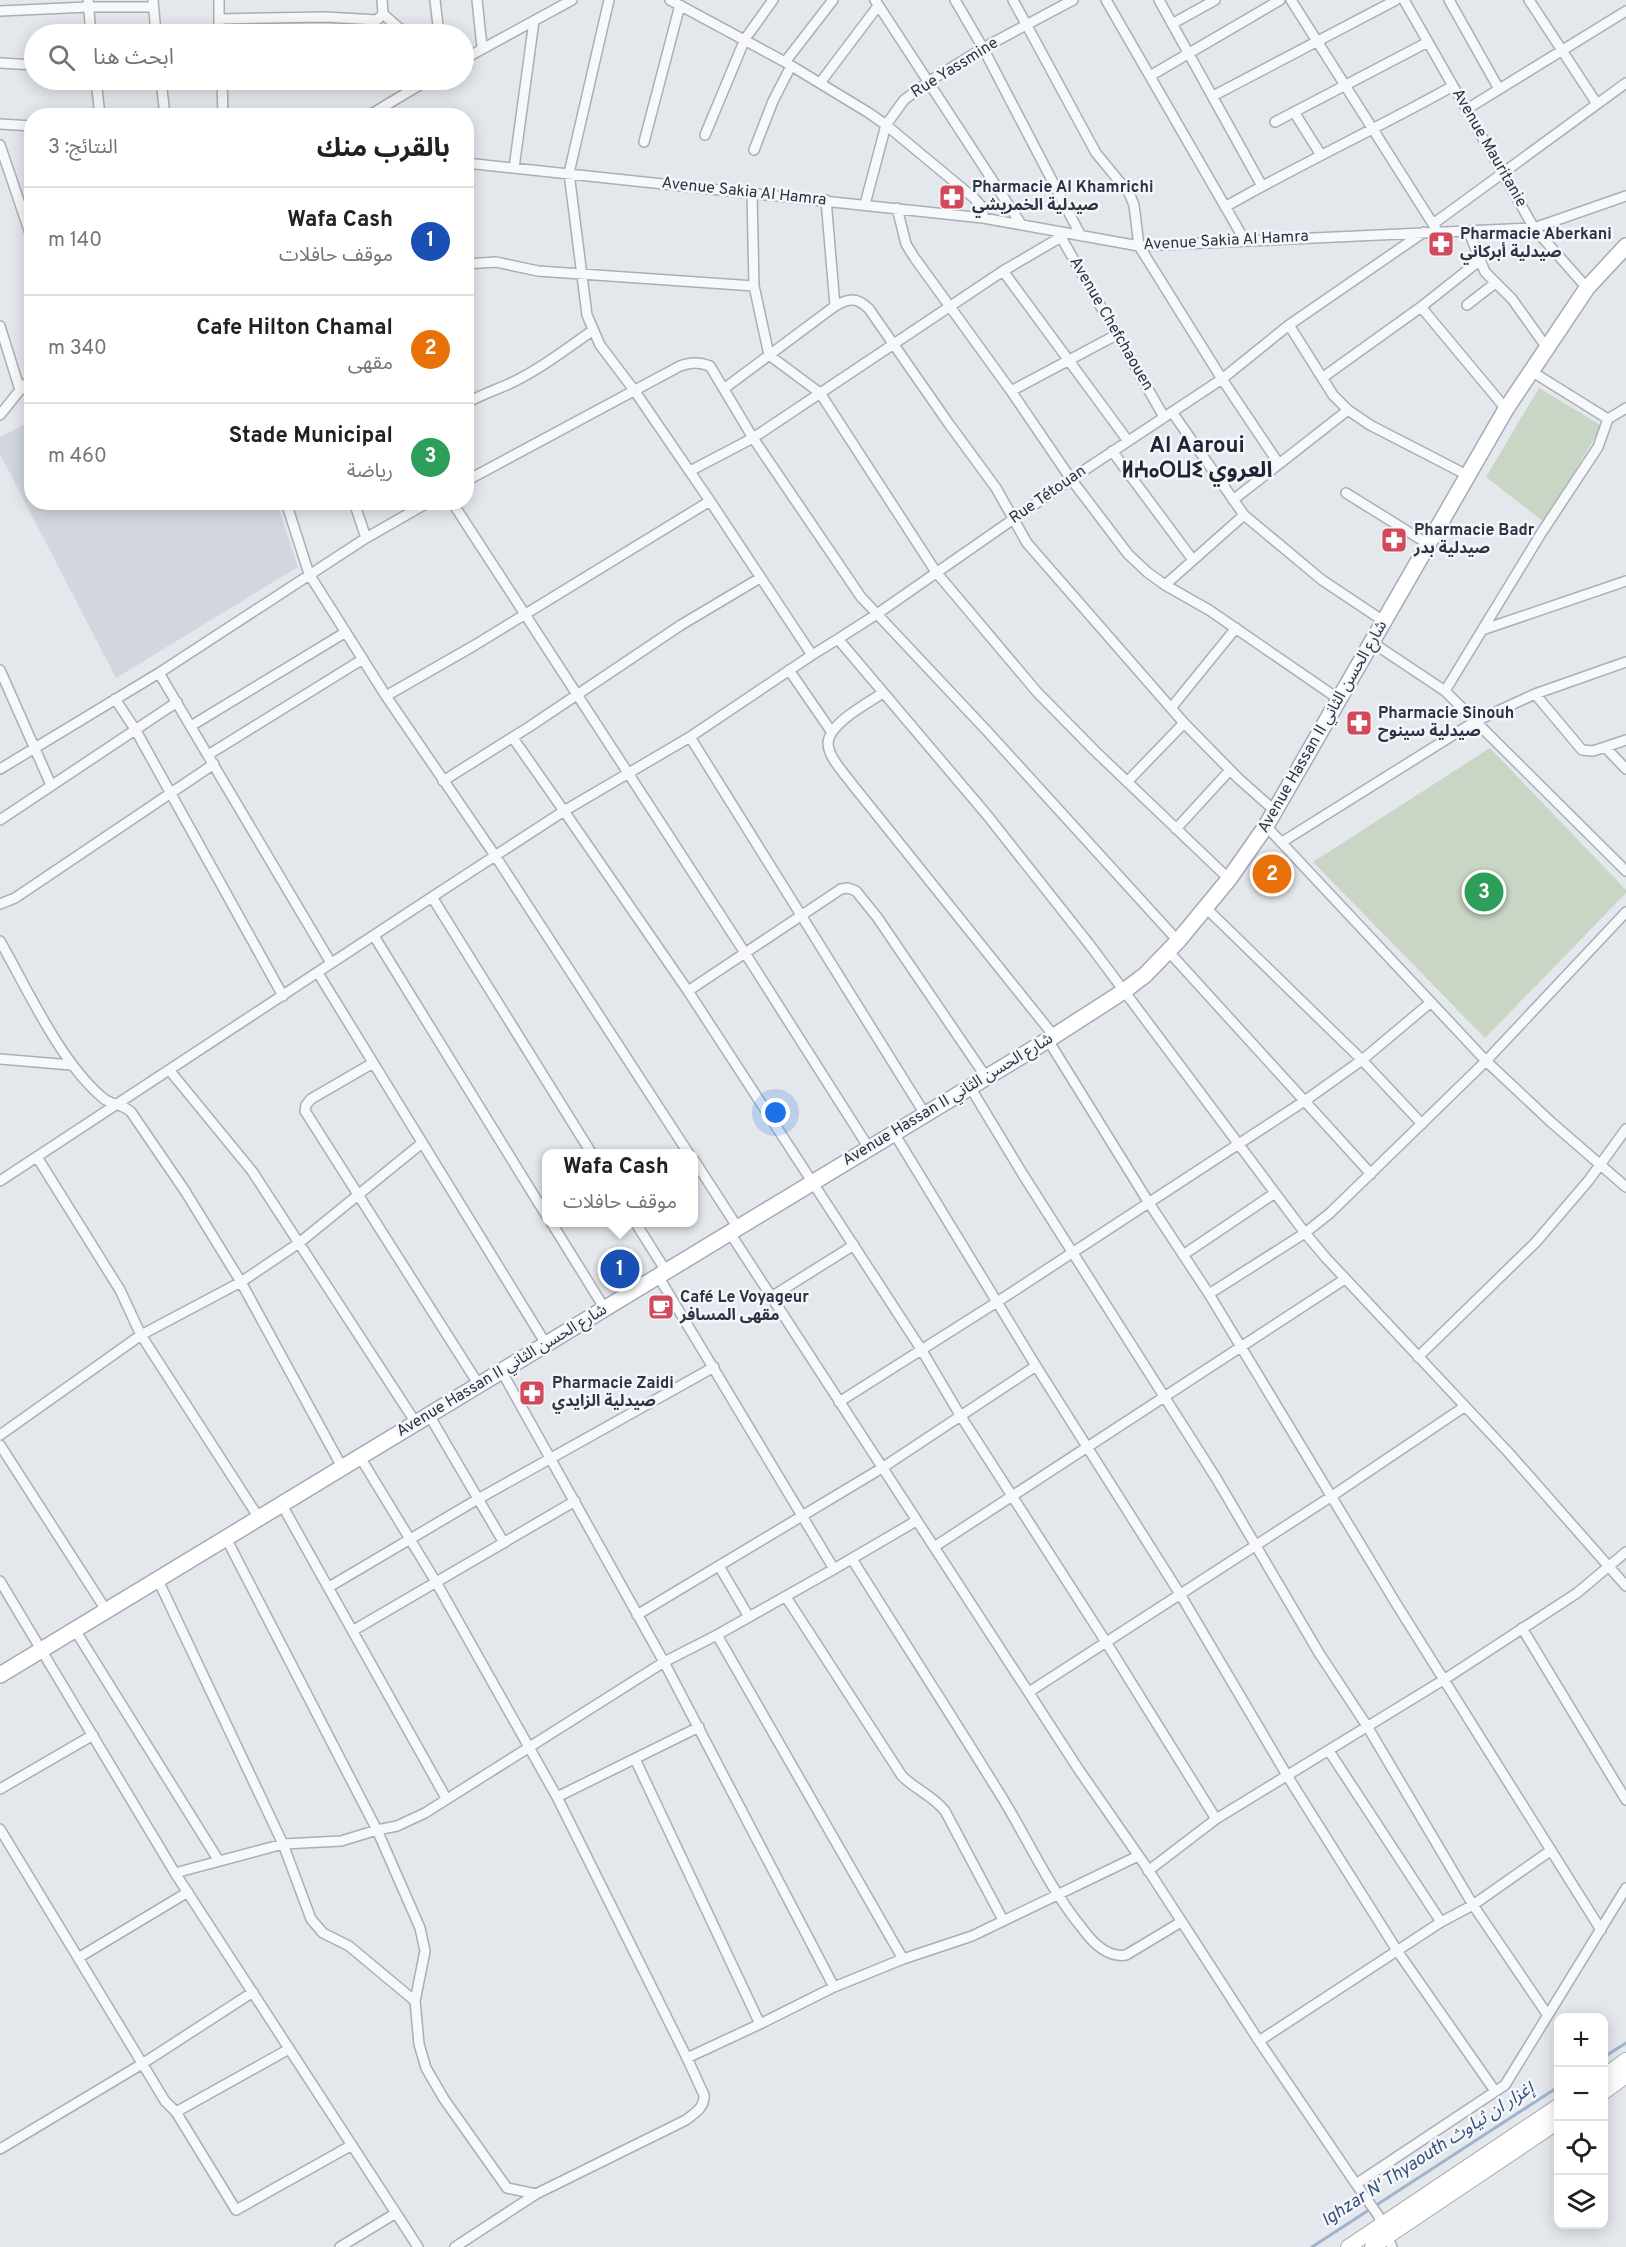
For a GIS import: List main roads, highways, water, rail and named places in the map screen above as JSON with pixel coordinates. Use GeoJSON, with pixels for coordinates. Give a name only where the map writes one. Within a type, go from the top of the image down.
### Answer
{"type":"FeatureCollection","features":[{"type":"Feature","properties":{"kind":"main road","name":"Avenue Hassan II شارع الحسن الثاني"},"geometry":{"type":"LineString","coordinates":[[0,1675],[1051,1038],[1124,991],[1174,946],[1229,879],[1266,826],[1506,409],[1587,288],[1626,246]]}},
{"type":"Feature","properties":{"kind":"waterway","name":"Ighzar N' Thyaouth إغزار ان ثياوث"},"geometry":{"type":"LineString","coordinates":[[1608,2054],[1626,2043]]}},
{"type":"Feature","properties":{"kind":"waterway","name":"Ighzar N' Thyaouth إغزار ان ثياوث"},"geometry":{"type":"LineString","coordinates":[[1312,2247],[1554,2090]]}},
{"type":"Feature","properties":{"kind":"place","name":"Pharmacie Al Khamrichi صيدلية الخمريشي"},"geometry":{"type":"Point","coordinates":[952,197]}},
{"type":"Feature","properties":{"kind":"place","name":"Pharmacie Aberkani صيدلية أبركاني"},"geometry":{"type":"Point","coordinates":[1441,244]}},
{"type":"Feature","properties":{"kind":"place","name":"Pharmacie Badr صيدلية بدر"},"geometry":{"type":"Point","coordinates":[1394,540]}},
{"type":"Feature","properties":{"kind":"place","name":"Pharmacie Sinouh صيدلية سينوح"},"geometry":{"type":"Point","coordinates":[1359,723]}},
{"type":"Feature","properties":{"kind":"place","name":"Cafe Hilton Chamal"},"geometry":{"type":"Point","coordinates":[1272,874]}},
{"type":"Feature","properties":{"kind":"place","name":"Stade Municipal"},"geometry":{"type":"Point","coordinates":[1484,892]}},
{"type":"Feature","properties":{"kind":"place","name":"Wafa Cash"},"geometry":{"type":"Point","coordinates":[620,1269]}},
{"type":"Feature","properties":{"kind":"place","name":"Café Le Voyageur مقهى المسافر"},"geometry":{"type":"Point","coordinates":[661,1307]}},
{"type":"Feature","properties":{"kind":"place","name":"Pharmacie Zaidi صيدلية الزايدي"},"geometry":{"type":"Point","coordinates":[532,1393]}},
{"type":"Feature","properties":{"kind":"district","name":"Al Aaroui ⵍⵄⴰⵔⵡⵉ العروي"},"geometry":{"type":"Point","coordinates":[1197,458]}}]}
